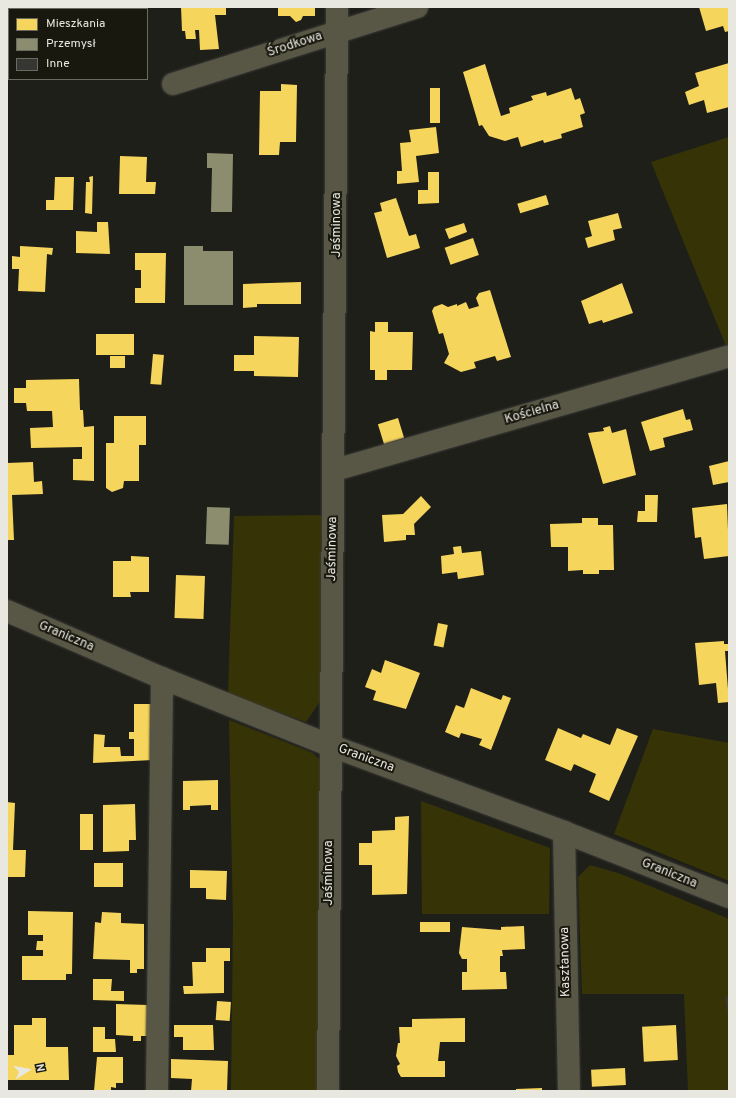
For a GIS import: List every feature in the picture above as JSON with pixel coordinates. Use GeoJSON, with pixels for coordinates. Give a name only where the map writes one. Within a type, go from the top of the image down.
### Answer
{"type":"FeatureCollection","features":[{"type":"Feature","properties":{"kind":"street","name":"Jaśminowa"},"geometry":{"type":"LineString","coordinates":[[328,1091],[329,745],[335,470],[338,7]]}},
{"type":"Feature","properties":{"kind":"street","name":"Środkowa"},"geometry":{"type":"LineString","coordinates":[[173,84],[338,30],[417,7]]}},
{"type":"Feature","properties":{"kind":"street","name":"Kościelna"},"geometry":{"type":"LineString","coordinates":[[335,470],[729,356]]}},
{"type":"Feature","properties":{"kind":"street","name":"Graniczna"},"geometry":{"type":"LineString","coordinates":[[7,611],[162,678],[329,745],[564,832],[729,897]]}},
{"type":"Feature","properties":{"kind":"street"},"geometry":{"type":"LineString","coordinates":[[157,1091],[162,678]]}},
{"type":"Feature","properties":{"kind":"street","name":"Kasztanowa"},"geometry":{"type":"LineString","coordinates":[[564,832],[569,1091]]}},
{"type":"Feature","properties":{"kind":"shaded area"},"geometry":{"type":"Polygon","coordinates":[[[729,137],[729,345],[726,346],[651,162],[729,137]]]}},
{"type":"Feature","properties":{"kind":"shaded area"},"geometry":{"type":"Polygon","coordinates":[[[324,515],[321,700],[306,722],[228,694],[234,516],[324,515]]]}},
{"type":"Feature","properties":{"kind":"shaded area"},"geometry":{"type":"Polygon","coordinates":[[[229,720],[313,753],[323,763],[320,1091],[231,1091],[233,921],[229,720]]]}},
{"type":"Feature","properties":{"kind":"shaded area"},"geometry":{"type":"Polygon","coordinates":[[[653,729],[729,743],[729,881],[614,834],[653,729]]]}},
{"type":"Feature","properties":{"kind":"shaded area"},"geometry":{"type":"Polygon","coordinates":[[[421,801],[550,848],[549,914],[422,914],[421,801]]]}},
{"type":"Feature","properties":{"kind":"shaded area"},"geometry":{"type":"Polygon","coordinates":[[[590,865],[621,874],[729,919],[729,1091],[688,1091],[684,994],[582,994],[578,877],[590,865]]]}},
{"type":"Feature","properties":{"kind":"building: Mieszkania"},"geometry":{"type":"Polygon","coordinates":[[[181,7],[226,7],[226,15],[215,15],[219,49],[200,50],[199,30],[195,30],[196,39],[186,39],[185,31],[182,31],[181,7]]]}},
{"type":"Feature","properties":{"kind":"building: Mieszkania"},"geometry":{"type":"Polygon","coordinates":[[[278,7],[315,7],[315,16],[303,16],[301,20],[296,22],[290,16],[278,16],[278,7]]]}},
{"type":"Feature","properties":{"kind":"building: Mieszkania"},"geometry":{"type":"Polygon","coordinates":[[[699,7],[729,7],[729,31],[725,32],[723,26],[706,31],[699,7]]]}},
{"type":"Feature","properties":{"kind":"building: Mieszkania"},"geometry":{"type":"Polygon","coordinates":[[[729,63],[729,107],[707,113],[704,100],[689,105],[685,92],[699,86],[695,73],[729,63]]]}},
{"type":"Feature","properties":{"kind":"building: Mieszkania"},"geometry":{"type":"Polygon","coordinates":[[[485,64],[501,116],[510,113],[509,108],[533,100],[531,96],[546,92],[547,96],[571,88],[575,100],[580,98],[585,113],[580,115],[583,127],[561,134],[562,138],[544,143],[543,140],[521,147],[518,137],[505,141],[489,136],[482,125],[479,126],[463,72],[485,64]]]}},
{"type":"Feature","properties":{"kind":"building: Mieszkania"},"geometry":{"type":"Polygon","coordinates":[[[281,84],[297,85],[296,142],[280,142],[279,155],[259,155],[260,91],[281,91],[281,84]]]}},
{"type":"Feature","properties":{"kind":"building: Mieszkania"},"geometry":{"type":"Polygon","coordinates":[[[430,88],[440,88],[440,123],[430,123],[430,88]]]}},
{"type":"Feature","properties":{"kind":"building: Mieszkania"},"geometry":{"type":"Polygon","coordinates":[[[436,127],[439,153],[416,156],[419,182],[397,184],[397,171],[402,171],[400,143],[411,142],[409,130],[436,127]]]}},
{"type":"Feature","properties":{"kind":"building: Mieszkania"},"geometry":{"type":"Polygon","coordinates":[[[120,156],[147,157],[146,182],[156,182],[155,194],[119,194],[120,156]]]}},
{"type":"Feature","properties":{"kind":"building: Mieszkania"},"geometry":{"type":"Polygon","coordinates":[[[428,172],[439,172],[439,203],[418,204],[418,190],[428,190],[428,172]]]}},
{"type":"Feature","properties":{"kind":"building: Mieszkania"},"geometry":{"type":"Polygon","coordinates":[[[93,176],[92,214],[85,213],[86,182],[90,182],[89,177],[93,176]]]}},
{"type":"Feature","properties":{"kind":"building: Mieszkania"},"geometry":{"type":"Polygon","coordinates":[[[55,177],[74,177],[73,210],[46,210],[46,200],[54,200],[55,177]]]}},
{"type":"Feature","properties":{"kind":"building: Mieszkania"},"geometry":{"type":"Polygon","coordinates":[[[546,195],[549,205],[520,213],[517,204],[546,195]]]}},
{"type":"Feature","properties":{"kind":"building: Mieszkania"},"geometry":{"type":"Polygon","coordinates":[[[396,198],[409,236],[416,234],[420,248],[387,258],[374,213],[382,211],[380,203],[396,198]]]}},
{"type":"Feature","properties":{"kind":"building: Mieszkania"},"geometry":{"type":"Polygon","coordinates":[[[618,213],[622,228],[613,230],[615,240],[588,248],[585,238],[592,236],[588,221],[618,213]]]}},
{"type":"Feature","properties":{"kind":"building: Mieszkania"},"geometry":{"type":"Polygon","coordinates":[[[97,222],[108,222],[110,254],[76,253],[76,231],[97,232],[97,222]]]}},
{"type":"Feature","properties":{"kind":"building: Mieszkania"},"geometry":{"type":"Polygon","coordinates":[[[464,223],[467,232],[449,239],[445,229],[464,223]]]}},
{"type":"Feature","properties":{"kind":"building: Mieszkania"},"geometry":{"type":"Polygon","coordinates":[[[473,238],[479,255],[450,265],[445,248],[473,238]]]}},
{"type":"Feature","properties":{"kind":"building: Mieszkania"},"geometry":{"type":"Polygon","coordinates":[[[20,246],[53,248],[52,255],[47,254],[45,292],[18,291],[19,269],[12,269],[12,256],[20,257],[20,246]]]}},
{"type":"Feature","properties":{"kind":"building: Mieszkania"},"geometry":{"type":"Polygon","coordinates":[[[135,253],[166,253],[165,303],[135,303],[135,288],[141,288],[141,270],[135,270],[135,253]]]}},
{"type":"Feature","properties":{"kind":"building: Mieszkania"},"geometry":{"type":"Polygon","coordinates":[[[301,282],[301,304],[257,304],[257,307],[243,308],[243,284],[301,282]]]}},
{"type":"Feature","properties":{"kind":"building: Mieszkania"},"geometry":{"type":"Polygon","coordinates":[[[622,283],[633,313],[603,323],[602,320],[589,324],[581,301],[622,283]]]}},
{"type":"Feature","properties":{"kind":"building: Mieszkania"},"geometry":{"type":"Polygon","coordinates":[[[490,290],[511,357],[497,361],[495,356],[474,362],[476,368],[461,372],[444,363],[449,354],[443,333],[439,334],[432,311],[434,307],[442,304],[448,307],[457,304],[457,306],[466,302],[469,309],[479,306],[476,298],[479,293],[490,290]]]}},
{"type":"Feature","properties":{"kind":"building: Mieszkania"},"geometry":{"type":"Polygon","coordinates":[[[375,322],[388,322],[388,332],[413,332],[412,370],[387,370],[387,380],[375,380],[375,370],[370,370],[370,331],[375,332],[375,322]]]}},
{"type":"Feature","properties":{"kind":"building: Mieszkania"},"geometry":{"type":"Polygon","coordinates":[[[96,334],[134,334],[134,355],[96,355],[96,334]]]}},
{"type":"Feature","properties":{"kind":"building: Mieszkania"},"geometry":{"type":"Polygon","coordinates":[[[254,336],[299,337],[298,377],[254,376],[254,371],[234,371],[234,355],[254,355],[254,336]]]}},
{"type":"Feature","properties":{"kind":"building: Mieszkania"},"geometry":{"type":"Polygon","coordinates":[[[153,354],[164,355],[161,385],[150,384],[153,354]]]}},
{"type":"Feature","properties":{"kind":"building: Mieszkania"},"geometry":{"type":"Polygon","coordinates":[[[110,356],[125,356],[125,368],[110,368],[110,356]]]}},
{"type":"Feature","properties":{"kind":"building: Mieszkania"},"geometry":{"type":"Polygon","coordinates":[[[79,379],[80,410],[83,410],[84,427],[94,426],[94,481],[73,480],[73,459],[82,459],[82,447],[31,448],[30,428],[53,427],[52,411],[27,411],[26,403],[14,403],[14,388],[26,388],[26,380],[79,379]]]}},
{"type":"Feature","properties":{"kind":"building: Mieszkania"},"geometry":{"type":"Polygon","coordinates":[[[683,409],[686,420],[690,419],[693,430],[663,438],[665,447],[650,451],[641,422],[683,409]]]}},
{"type":"Feature","properties":{"kind":"building: Mieszkania"},"geometry":{"type":"Polygon","coordinates":[[[114,416],[146,416],[146,445],[139,445],[139,481],[124,481],[123,488],[112,492],[106,488],[106,443],[114,443],[114,416]]]}},
{"type":"Feature","properties":{"kind":"building: Mieszkania"},"geometry":{"type":"Polygon","coordinates":[[[398,418],[404,438],[384,444],[378,424],[398,418]]]}},
{"type":"Feature","properties":{"kind":"building: Mieszkania"},"geometry":{"type":"Polygon","coordinates":[[[610,426],[612,433],[626,429],[636,475],[603,484],[588,433],[604,431],[603,428],[610,426]]]}},
{"type":"Feature","properties":{"kind":"building: Mieszkania"},"geometry":{"type":"Polygon","coordinates":[[[729,461],[729,482],[713,485],[709,466],[729,461]]]}},
{"type":"Feature","properties":{"kind":"building: Mieszkania"},"geometry":{"type":"Polygon","coordinates":[[[33,462],[34,482],[42,481],[43,494],[12,495],[14,540],[7,540],[7,463],[33,462]]]}},
{"type":"Feature","properties":{"kind":"building: Mieszkania"},"geometry":{"type":"Polygon","coordinates":[[[645,495],[658,495],[657,522],[637,522],[638,511],[645,511],[645,495]]]}},
{"type":"Feature","properties":{"kind":"building: Mieszkania"},"geometry":{"type":"Polygon","coordinates":[[[421,496],[431,507],[414,524],[415,535],[406,535],[406,540],[384,542],[382,515],[403,514],[421,496]]]}},
{"type":"Feature","properties":{"kind":"building: Mieszkania"},"geometry":{"type":"Polygon","coordinates":[[[727,504],[729,556],[704,559],[701,537],[695,538],[692,508],[727,504]]]}},
{"type":"Feature","properties":{"kind":"building: Mieszkania"},"geometry":{"type":"Polygon","coordinates":[[[582,518],[598,518],[598,525],[613,525],[614,570],[599,570],[599,574],[583,574],[583,570],[568,571],[568,547],[551,547],[550,524],[582,523],[582,518]]]}},
{"type":"Feature","properties":{"kind":"building: Mieszkania"},"geometry":{"type":"Polygon","coordinates":[[[461,546],[462,553],[481,551],[484,575],[458,579],[457,572],[442,574],[441,556],[454,554],[453,547],[461,546]]]}},
{"type":"Feature","properties":{"kind":"building: Mieszkania"},"geometry":{"type":"Polygon","coordinates":[[[131,556],[149,557],[149,592],[130,592],[131,597],[113,597],[113,561],[131,561],[131,556]]]}},
{"type":"Feature","properties":{"kind":"building: Mieszkania"},"geometry":{"type":"Polygon","coordinates":[[[176,575],[205,576],[203,619],[174,618],[176,575]]]}},
{"type":"Feature","properties":{"kind":"building: Mieszkania"},"geometry":{"type":"Polygon","coordinates":[[[438,623],[448,625],[443,647],[434,646],[438,623]]]}},
{"type":"Feature","properties":{"kind":"building: Mieszkania"},"geometry":{"type":"Polygon","coordinates":[[[724,641],[724,644],[728,644],[728,651],[725,651],[729,702],[718,703],[716,683],[699,685],[695,643],[724,641]]]}},
{"type":"Feature","properties":{"kind":"building: Mieszkania"},"geometry":{"type":"Polygon","coordinates":[[[385,660],[420,673],[406,709],[373,700],[376,691],[365,687],[372,669],[381,673],[385,660]]]}},
{"type":"Feature","properties":{"kind":"building: Mieszkania"},"geometry":{"type":"Polygon","coordinates":[[[471,688],[501,700],[503,695],[511,698],[491,750],[479,745],[482,739],[461,733],[459,738],[445,732],[456,705],[464,708],[471,688]]]}},
{"type":"Feature","properties":{"kind":"building: Mieszkania"},"geometry":{"type":"Polygon","coordinates":[[[134,704],[153,704],[153,760],[93,763],[94,734],[105,735],[104,747],[120,747],[121,756],[134,756],[134,739],[129,739],[129,732],[134,732],[134,704]]]}},
{"type":"Feature","properties":{"kind":"building: Mieszkania"},"geometry":{"type":"Polygon","coordinates":[[[558,728],[581,738],[583,734],[610,745],[617,728],[638,736],[609,801],[589,792],[596,774],[574,764],[571,771],[545,760],[558,728]]]}},
{"type":"Feature","properties":{"kind":"building: Mieszkania"},"geometry":{"type":"Polygon","coordinates":[[[218,780],[218,810],[211,810],[211,805],[190,806],[190,810],[183,810],[183,781],[218,780]]]}},
{"type":"Feature","properties":{"kind":"building: Mieszkania"},"geometry":{"type":"Polygon","coordinates":[[[7,802],[15,803],[13,850],[26,850],[25,877],[7,877],[7,802]]]}},
{"type":"Feature","properties":{"kind":"building: Mieszkania"},"geometry":{"type":"Polygon","coordinates":[[[135,804],[136,840],[129,840],[129,851],[103,852],[103,805],[135,804]]]}},
{"type":"Feature","properties":{"kind":"building: Mieszkania"},"geometry":{"type":"Polygon","coordinates":[[[80,814],[93,814],[93,850],[80,850],[80,814]]]}},
{"type":"Feature","properties":{"kind":"building: Mieszkania"},"geometry":{"type":"Polygon","coordinates":[[[409,816],[407,894],[372,895],[372,865],[359,865],[359,843],[372,843],[372,831],[395,830],[395,817],[409,816]]]}},
{"type":"Feature","properties":{"kind":"building: Mieszkania"},"geometry":{"type":"Polygon","coordinates":[[[94,863],[123,863],[123,887],[94,887],[94,863]]]}},
{"type":"Feature","properties":{"kind":"building: Mieszkania"},"geometry":{"type":"Polygon","coordinates":[[[190,870],[227,871],[226,900],[206,899],[206,888],[190,888],[190,870]]]}},
{"type":"Feature","properties":{"kind":"building: Mieszkania"},"geometry":{"type":"Polygon","coordinates":[[[28,911],[73,912],[72,974],[66,974],[66,980],[22,980],[22,956],[43,956],[43,950],[36,950],[37,941],[43,941],[43,935],[28,935],[28,911]]]}},
{"type":"Feature","properties":{"kind":"building: Mieszkania"},"geometry":{"type":"Polygon","coordinates":[[[102,912],[121,913],[121,923],[144,924],[144,969],[137,969],[137,973],[130,973],[130,960],[93,959],[95,922],[101,923],[102,912]]]}},
{"type":"Feature","properties":{"kind":"building: Mieszkania"},"geometry":{"type":"Polygon","coordinates":[[[420,922],[450,922],[450,932],[420,932],[420,922]]]}},
{"type":"Feature","properties":{"kind":"building: Mieszkania"},"geometry":{"type":"Polygon","coordinates":[[[524,926],[525,949],[502,950],[503,956],[500,956],[500,972],[506,972],[507,989],[462,990],[462,972],[467,972],[467,959],[462,959],[459,953],[462,927],[501,930],[501,927],[524,926]]]}},
{"type":"Feature","properties":{"kind":"building: Mieszkania"},"geometry":{"type":"Polygon","coordinates":[[[206,948],[230,948],[230,961],[224,961],[224,993],[184,994],[183,986],[193,986],[192,962],[206,962],[206,948]]]}},
{"type":"Feature","properties":{"kind":"building: Mieszkania"},"geometry":{"type":"Polygon","coordinates":[[[93,979],[112,979],[111,991],[124,991],[124,1001],[93,1000],[93,979]]]}},
{"type":"Feature","properties":{"kind":"building: Mieszkania"},"geometry":{"type":"Polygon","coordinates":[[[217,1001],[231,1002],[230,1021],[216,1020],[217,1001]]]}},
{"type":"Feature","properties":{"kind":"building: Mieszkania"},"geometry":{"type":"Polygon","coordinates":[[[116,1004],[148,1005],[148,1036],[141,1036],[141,1041],[133,1041],[133,1036],[116,1035],[116,1004]]]}},
{"type":"Feature","properties":{"kind":"building: Mieszkania"},"geometry":{"type":"Polygon","coordinates":[[[32,1018],[46,1018],[46,1047],[68,1047],[69,1080],[7,1080],[7,1055],[14,1055],[14,1025],[32,1025],[32,1018]]]}},
{"type":"Feature","properties":{"kind":"building: Mieszkania"},"geometry":{"type":"Polygon","coordinates":[[[465,1018],[465,1042],[440,1042],[438,1061],[445,1061],[445,1077],[401,1077],[397,1066],[400,1064],[396,1056],[398,1043],[400,1043],[399,1027],[412,1027],[412,1019],[465,1018]]]}},
{"type":"Feature","properties":{"kind":"building: Mieszkania"},"geometry":{"type":"Polygon","coordinates":[[[174,1025],[213,1025],[214,1050],[183,1050],[183,1037],[174,1037],[174,1025]]]}},
{"type":"Feature","properties":{"kind":"building: Mieszkania"},"geometry":{"type":"Polygon","coordinates":[[[676,1025],[678,1060],[644,1062],[642,1027],[676,1025]]]}},
{"type":"Feature","properties":{"kind":"building: Mieszkania"},"geometry":{"type":"Polygon","coordinates":[[[93,1027],[105,1027],[105,1039],[115,1039],[116,1052],[93,1052],[93,1027]]]}},
{"type":"Feature","properties":{"kind":"building: Mieszkania"},"geometry":{"type":"Polygon","coordinates":[[[97,1057],[123,1057],[123,1083],[116,1083],[116,1088],[111,1087],[111,1091],[94,1091],[97,1057]]]}},
{"type":"Feature","properties":{"kind":"building: Mieszkania"},"geometry":{"type":"Polygon","coordinates":[[[171,1059],[228,1061],[227,1091],[191,1091],[192,1079],[171,1078],[171,1059]]]}},
{"type":"Feature","properties":{"kind":"building: Mieszkania"},"geometry":{"type":"Polygon","coordinates":[[[625,1068],[626,1085],[592,1087],[591,1070],[625,1068]]]}},
{"type":"Feature","properties":{"kind":"building: Mieszkania"},"geometry":{"type":"Polygon","coordinates":[[[542,1088],[542,1091],[516,1091],[516,1089],[542,1088]]]}},
{"type":"Feature","properties":{"kind":"building: Przemysł"},"geometry":{"type":"Polygon","coordinates":[[[207,153],[233,154],[232,212],[211,212],[212,168],[207,168],[207,153]]]}},
{"type":"Feature","properties":{"kind":"building: Przemysł"},"geometry":{"type":"Polygon","coordinates":[[[184,246],[203,246],[203,251],[233,251],[233,305],[184,305],[184,246]]]}},
{"type":"Feature","properties":{"kind":"building: Przemysł"},"geometry":{"type":"Polygon","coordinates":[[[207,507],[230,508],[229,545],[206,544],[207,507]]]}},
{"type":"Feature","properties":{"kind":"building: Inne"},"geometry":{"type":"Polygon","coordinates":[[[729,996],[729,1014],[728,1014],[725,997],[729,996]]]}}]}
